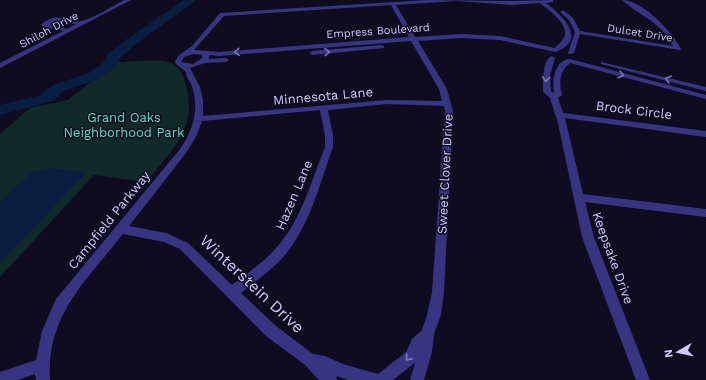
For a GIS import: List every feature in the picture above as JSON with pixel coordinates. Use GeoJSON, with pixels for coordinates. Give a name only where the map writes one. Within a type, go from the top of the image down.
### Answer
{"type":"FeatureCollection","features":[{"type":"Feature","properties":{"kind":"street","name":"Shiloh Drive"},"geometry":{"type":"LineString","coordinates":[[0,66],[128,0]]}},
{"type":"Feature","properties":{"kind":"street"},"geometry":{"type":"LineString","coordinates":[[184,66],[178,61],[201,39],[222,14],[454,0]]}},
{"type":"Feature","properties":{"kind":"street"},"geometry":{"type":"LineString","coordinates":[[458,0],[512,3],[550,0],[571,19],[578,32]]}},
{"type":"Feature","properties":{"kind":"street","name":"Dulcet Drive"},"geometry":{"type":"LineString","coordinates":[[625,0],[648,14]]}},
{"type":"Feature","properties":{"kind":"street","name":"Dulcet Drive"},"geometry":{"type":"LineString","coordinates":[[578,32],[678,49],[669,34],[636,0]]}},
{"type":"Feature","properties":{"kind":"street","name":"Keepsake Drive"},"geometry":{"type":"LineString","coordinates":[[540,1],[556,13],[566,24],[568,31],[567,38],[553,54],[545,81],[547,92],[554,97],[570,152],[588,237],[643,380]]}},
{"type":"Feature","properties":{"kind":"street","name":"Sweet Clover Drive"},"geometry":{"type":"LineString","coordinates":[[392,3],[443,89],[448,104],[438,292],[434,315],[427,334],[425,352],[417,380]]}},
{"type":"Feature","properties":{"kind":"street"},"geometry":{"type":"LineString","coordinates":[[69,31],[44,25],[50,21],[56,20],[82,24]]}},
{"type":"Feature","properties":{"kind":"street","name":"Keepsake Drive"},"geometry":{"type":"LineString","coordinates":[[554,97],[558,95],[556,78],[559,70],[570,58],[578,32]]}},
{"type":"Feature","properties":{"kind":"street"},"geometry":{"type":"LineString","coordinates":[[194,80],[197,70],[207,58],[202,53],[200,47],[201,39]]}},
{"type":"Feature","properties":{"kind":"street","name":"Empress Boulevard"},"geometry":{"type":"LineString","coordinates":[[185,54],[286,49],[350,43],[465,41],[492,42],[553,54]]}},
{"type":"Feature","properties":{"kind":"street","name":"Empress Boulevard"},"geometry":{"type":"LineString","coordinates":[[184,66],[194,66],[203,62],[346,52],[416,42]]}},
{"type":"Feature","properties":{"kind":"street"},"geometry":{"type":"LineString","coordinates":[[553,54],[706,89]]}},
{"type":"Feature","properties":{"kind":"street"},"geometry":{"type":"LineString","coordinates":[[553,54],[570,58],[623,76],[706,97]]}},
{"type":"Feature","properties":{"kind":"street","name":"Campfield Parkway"},"geometry":{"type":"LineString","coordinates":[[42,380],[41,365],[48,331],[62,303],[183,151],[194,133],[200,119],[200,100],[194,80],[190,78],[189,71],[184,66]]}},
{"type":"Feature","properties":{"kind":"street","name":"Minnesota Lane"},"geometry":{"type":"LineString","coordinates":[[200,119],[399,101],[448,104]]}},
{"type":"Feature","properties":{"kind":"street","name":"Hazen Lane"},"geometry":{"type":"LineString","coordinates":[[232,292],[278,255],[286,246],[298,226],[329,147],[329,136],[324,108]]}},
{"type":"Feature","properties":{"kind":"street","name":"Brock Circle"},"geometry":{"type":"LineString","coordinates":[[559,115],[706,134]]}},
{"type":"Feature","properties":{"kind":"street"},"geometry":{"type":"LineString","coordinates":[[579,197],[706,213]]}},
{"type":"Feature","properties":{"kind":"street","name":"Winterstein Drive"},"geometry":{"type":"LineString","coordinates":[[120,229],[153,235],[176,242],[194,255],[271,331],[310,360],[318,370],[330,380]]}},
{"type":"Feature","properties":{"kind":"street","name":"Sweet Clover Drive"},"geometry":{"type":"LineString","coordinates":[[383,380],[411,357],[417,344],[427,334]]}},
{"type":"Feature","properties":{"kind":"street","name":"Winterstein Drive"},"geometry":{"type":"LineString","coordinates":[[310,360],[325,363],[341,371],[383,380]]}},
{"type":"Feature","properties":{"kind":"street"},"geometry":{"type":"LineString","coordinates":[[0,380],[41,365]]}},
{"type":"Feature","properties":{"kind":"green space","name":"Grand Oaks Neighborhood Park"},"geometry":{"type":"Polygon","coordinates":[[[164,61],[177,67],[185,82],[189,112],[181,137],[174,148],[146,182],[94,175],[0,277],[0,134],[30,108],[68,100],[116,62],[164,61]]]}},
{"type":"Feature","properties":{"kind":"water"},"geometry":{"type":"Polygon","coordinates":[[[51,168],[84,172],[85,174],[0,263],[0,202],[32,172],[51,168]]]}},
{"type":"Feature","properties":{"kind":"waterway"},"geometry":{"type":"LineString","coordinates":[[0,110],[47,98],[58,88],[94,76],[112,63],[113,57],[132,42],[191,0]]}}]}
